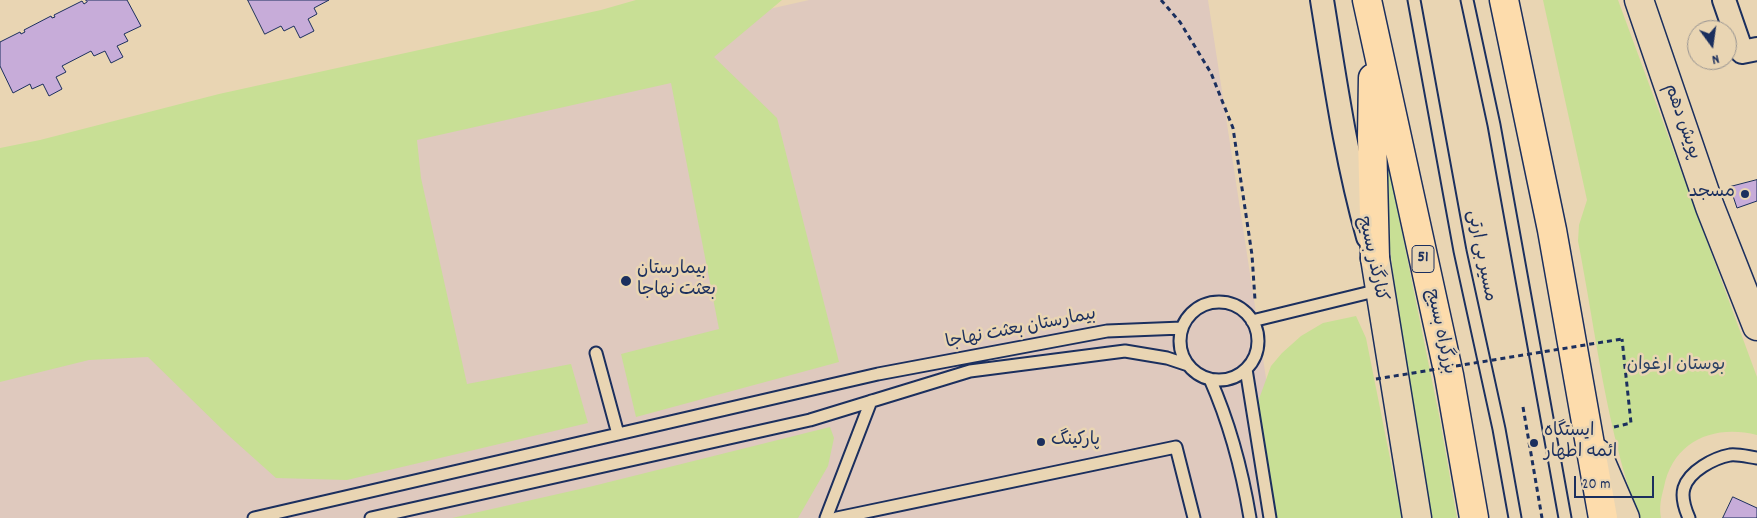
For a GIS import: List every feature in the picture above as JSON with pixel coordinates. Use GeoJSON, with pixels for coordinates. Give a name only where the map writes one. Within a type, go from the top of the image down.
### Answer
{"type":"FeatureCollection","features":[{"type":"Feature","properties":{"kind":"highway","name":"بزرگراه بسیج"},"geometry":{"type":"LineString","coordinates":[[1366,0],[1448,375],[1474,518]]}},
{"type":"Feature","properties":{"kind":"highway"},"geometry":{"type":"LineString","coordinates":[[1504,0],[1552,230],[1603,518]]}},
{"type":"Feature","properties":{"kind":"highway"},"geometry":{"type":"LineString","coordinates":[[1374,34],[1372,137],[1374,258]]}},
{"type":"Feature","properties":{"kind":"main road","name":"پویش دهم"},"geometry":{"type":"LineString","coordinates":[[1639,0],[1710,207],[1757,326]]}},
{"type":"Feature","properties":{"kind":"main road","name":"کنارگذر بسیج"},"geometry":{"type":"LineString","coordinates":[[1374,258],[1417,518]]}},
{"type":"Feature","properties":{"kind":"main road"},"geometry":{"type":"LineString","coordinates":[[1588,434],[1625,518]]}},
{"type":"Feature","properties":{"kind":"street","name":"کنارگذر بسیج"},"geometry":{"type":"LineString","coordinates":[[1322,0],[1338,105],[1356,193],[1374,258]]}},
{"type":"Feature","properties":{"kind":"street"},"geometry":{"type":"LineString","coordinates":[[1724,0],[1750,51]]}},
{"type":"Feature","properties":{"kind":"lane","name":"مسیر بی ارتی"},"geometry":{"type":"LineString","coordinates":[[1414,0],[1460,251],[1499,429],[1515,518]]}},
{"type":"Feature","properties":{"kind":"lane","name":"مسیر بی ارتی"},"geometry":{"type":"LineString","coordinates":[[1467,0],[1494,125],[1565,518]]}},
{"type":"Feature","properties":{"kind":"lane"},"geometry":{"type":"LineString","coordinates":[[1252,321],[1379,290]]}},
{"type":"Feature","properties":{"kind":"lane"},"geometry":{"type":"LineString","coordinates":[[1221,302],[1233,305],[1244,311],[1252,321],[1257,333],[1258,346],[1254,358],[1246,369],[1235,376],[1223,380],[1210,379],[1198,374],[1188,365],[1182,353],[1180,340],[1182,328],[1188,317],[1197,309],[1221,302]]}},
{"type":"Feature","properties":{"kind":"lane","name":"بیمارستان بعثت نهاجا"},"geometry":{"type":"LineString","coordinates":[[254,518],[897,371],[1107,331],[1182,328]]}},
{"type":"Feature","properties":{"kind":"lane","name":"بیمارستان بعثت نهاجا"},"geometry":{"type":"LineString","coordinates":[[371,518],[810,420],[970,371],[1125,351],[1167,358],[1188,365]]}},
{"type":"Feature","properties":{"kind":"lane"},"geometry":{"type":"LineString","coordinates":[[596,353],[618,434]]}},
{"type":"Feature","properties":{"kind":"lane"},"geometry":{"type":"LineString","coordinates":[[1246,369],[1270,518]]}},
{"type":"Feature","properties":{"kind":"lane"},"geometry":{"type":"LineString","coordinates":[[1210,379],[1224,412],[1234,444],[1250,518]]}},
{"type":"Feature","properties":{"kind":"lane"},"geometry":{"type":"LineString","coordinates":[[826,518],[871,402]]}},
{"type":"Feature","properties":{"kind":"lane"},"geometry":{"type":"LineString","coordinates":[[837,518],[1176,447],[1194,518]]}},
{"type":"Feature","properties":{"kind":"lane"},"geometry":{"type":"LineString","coordinates":[[1689,518],[1684,506],[1684,488],[1695,473],[1712,461],[1732,455],[1757,458]]}},
{"type":"Feature","properties":{"kind":"path"},"geometry":{"type":"LineString","coordinates":[[1161,0],[1180,22],[1211,73],[1233,128],[1252,255],[1255,294],[1252,321]]}},
{"type":"Feature","properties":{"kind":"path"},"geometry":{"type":"LineString","coordinates":[[1376,379],[1622,339],[1631,423]]}},
{"type":"Feature","properties":{"kind":"path"},"geometry":{"type":"LineString","coordinates":[[1525,427],[1542,518]]}},
{"type":"Feature","properties":{"kind":"shaded area","name":"بیمارستان بعثت نهاجا"},"geometry":{"type":"Polygon","coordinates":[[[809,0],[1208,0],[1266,378],[1293,518],[0,518],[0,184],[809,0]]]}},
{"type":"Feature","properties":{"kind":"green space"},"geometry":{"type":"Polygon","coordinates":[[[636,0],[782,0],[714,57],[777,118],[839,362],[636,417],[621,354],[719,329],[671,83],[417,140],[421,178],[467,384],[571,364],[588,423],[347,480],[276,478],[228,435],[148,357],[89,360],[0,382],[0,148],[40,140],[219,94],[601,10],[636,0]]]}},
{"type":"Feature","properties":{"kind":"green space","name":"بوستان ارغوان"},"geometry":{"type":"Polygon","coordinates":[[[1543,0],[1618,0],[1757,377],[1757,435],[1741,432],[1711,434],[1686,447],[1676,458],[1669,471],[1661,499],[1661,518],[1639,518],[1618,450],[1610,416],[1578,241],[1579,225],[1587,200],[1543,0]]]}},
{"type":"Feature","properties":{"kind":"green space"},"geometry":{"type":"Polygon","coordinates":[[[1382,134],[1440,420],[1457,518],[1427,518],[1387,225],[1382,134]]]}},
{"type":"Feature","properties":{"kind":"green space"},"geometry":{"type":"Polygon","coordinates":[[[1356,316],[1366,338],[1402,518],[1276,518],[1257,417],[1259,399],[1271,366],[1301,336],[1323,323],[1356,316]]]}},
{"type":"Feature","properties":{"kind":"green space"},"geometry":{"type":"Polygon","coordinates":[[[830,427],[834,438],[828,466],[798,518],[452,518],[589,487],[830,427]]]}},
{"type":"Feature","properties":{"kind":"building"},"geometry":{"type":"Polygon","coordinates":[[[86,0],[127,0],[141,26],[124,34],[128,41],[117,46],[123,57],[111,63],[105,51],[94,56],[91,51],[62,66],[66,72],[56,77],[62,89],[49,96],[43,84],[32,89],[30,84],[13,93],[0,66],[0,42],[20,32],[21,34],[25,32],[24,30],[51,16],[52,18],[55,17],[54,15],[82,1],[84,4],[87,2],[86,0]]]}},
{"type":"Feature","properties":{"kind":"building"},"geometry":{"type":"Polygon","coordinates":[[[248,0],[329,0],[314,8],[317,14],[308,19],[314,31],[300,38],[294,26],[284,31],[281,26],[265,34],[248,0]]]}},
{"type":"Feature","properties":{"kind":"building","name":"مسجد"},"geometry":{"type":"Polygon","coordinates":[[[1757,180],[1757,201],[1737,208],[1730,187],[1757,180]]]}},
{"type":"Feature","properties":{"kind":"building"},"geometry":{"type":"Polygon","coordinates":[[[1733,497],[1757,508],[1757,518],[1723,518],[1733,497]]]}},
{"type":"Feature","properties":{"kind":"place","name":"مسجد"},"geometry":{"type":"Point","coordinates":[1745,194]}},
{"type":"Feature","properties":{"kind":"place","name":"بیمارستان بعثت نهاجا"},"geometry":{"type":"Point","coordinates":[626,281]}},
{"type":"Feature","properties":{"kind":"place","name":"پارکینگ"},"geometry":{"type":"Point","coordinates":[1041,442]}},
{"type":"Feature","properties":{"kind":"place","name":"ایستگاه ائمه اطهار"},"geometry":{"type":"Point","coordinates":[1534,443]}}]}
